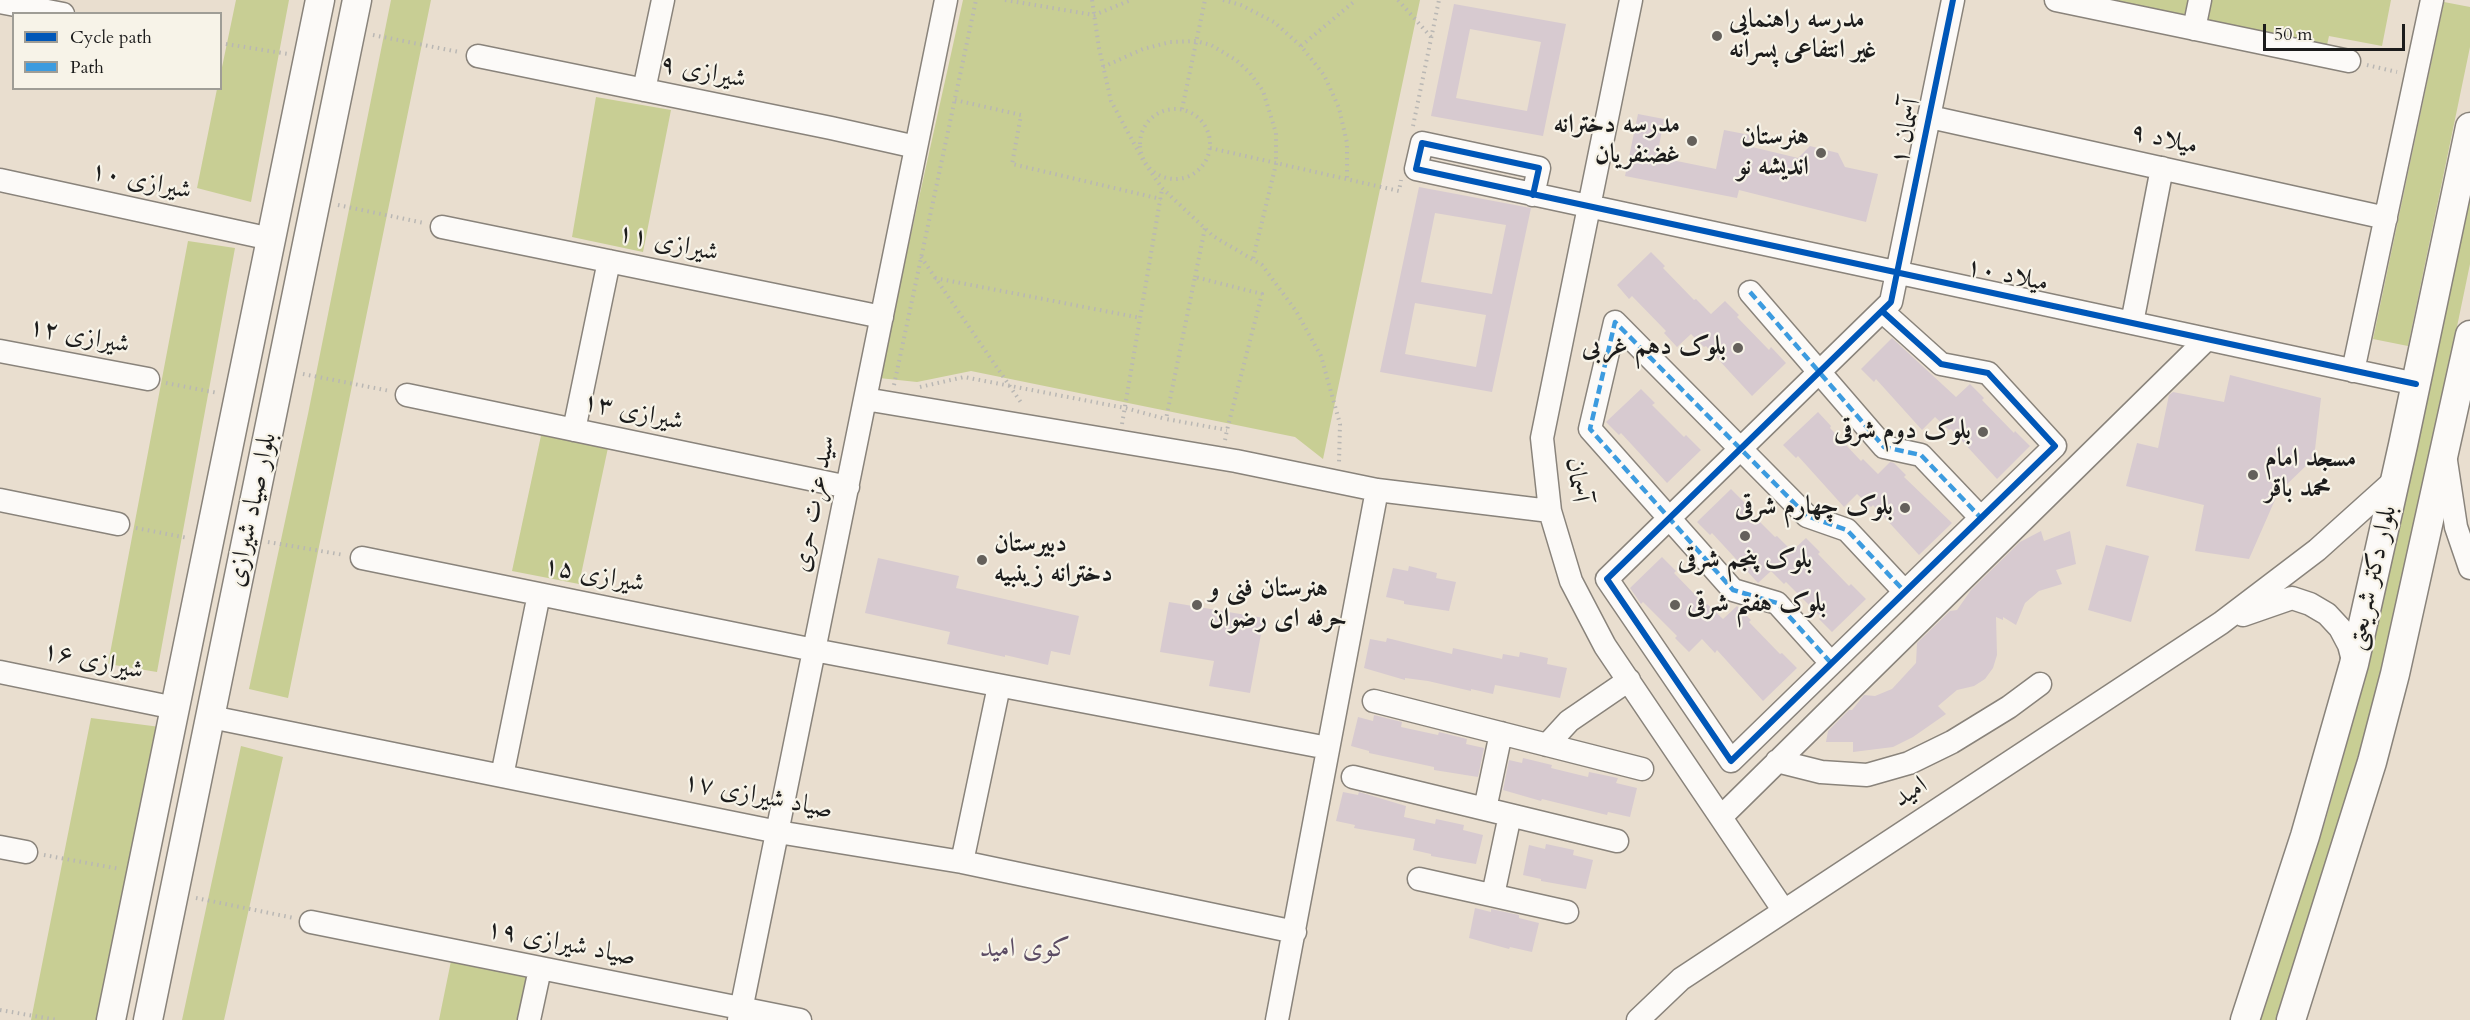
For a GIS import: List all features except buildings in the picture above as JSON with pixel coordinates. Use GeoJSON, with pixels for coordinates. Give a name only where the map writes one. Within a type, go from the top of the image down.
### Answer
{"type":"FeatureCollection","features":[{"type":"Feature","properties":{"kind":"main road","name":"بلوار صیاد شیرازی"},"geometry":{"type":"LineString","coordinates":[[111,1020],[320,0]]}},
{"type":"Feature","properties":{"kind":"main road","name":"بلوار صیاد شیرازی"},"geometry":{"type":"LineString","coordinates":[[148,1020],[357,0]]}},
{"type":"Feature","properties":{"kind":"main road","name":"بلوار دکتر شریعتی"},"geometry":{"type":"LineString","coordinates":[[2245,1020],[2312,815],[2354,664],[2396,479],[2470,127]]}},
{"type":"Feature","properties":{"kind":"main road","name":"بلوار دکتر شریعتی"},"geometry":{"type":"LineString","coordinates":[[2291,1020],[2375,751],[2396,674],[2445,454],[2464,390],[2470,335]]}},
{"type":"Feature","properties":{"kind":"street"},"geometry":{"type":"LineString","coordinates":[[644,90],[663,0]]}},
{"type":"Feature","properties":{"kind":"street","name":"سید عزت حری"},"geometry":{"type":"LineString","coordinates":[[740,1014],[946,0]]}},
{"type":"Feature","properties":{"kind":"street","name":"آسمان"},"geometry":{"type":"LineString","coordinates":[[1631,0],[1542,438],[1550,511],[1571,581],[1605,646],[1784,911]]}},
{"type":"Feature","properties":{"kind":"street","name":"آسمان ۱"},"geometry":{"type":"LineString","coordinates":[[1882,311],[1891,302],[1953,0]]}},
{"type":"Feature","properties":{"kind":"street"},"geometry":{"type":"LineString","coordinates":[[2056,0],[2349,61]]}},
{"type":"Feature","properties":{"kind":"street"},"geometry":{"type":"LineString","coordinates":[[2194,29],[2200,0]]}},
{"type":"Feature","properties":{"kind":"street"},"geometry":{"type":"LineString","coordinates":[[2353,371],[2432,0]]}},
{"type":"Feature","properties":{"kind":"street"},"geometry":{"type":"LineString","coordinates":[[0,2],[52,12]]}},
{"type":"Feature","properties":{"kind":"street","name":"شیرازی ۹"},"geometry":{"type":"LineString","coordinates":[[478,56],[916,147]]}},
{"type":"Feature","properties":{"kind":"street","name":"میلاد ۹"},"geometry":{"type":"LineString","coordinates":[[1930,117],[2386,218]]}},
{"type":"Feature","properties":{"kind":"street","name":"میلاد ۱۰"},"geometry":{"type":"LineString","coordinates":[[1533,195],[1539,168],[1422,143],[1416,170],[2416,384]]}},
{"type":"Feature","properties":{"kind":"street"},"geometry":{"type":"LineString","coordinates":[[2132,323],[2162,168]]}},
{"type":"Feature","properties":{"kind":"street","name":"شیرازی ۱۰"},"geometry":{"type":"LineString","coordinates":[[0,180],[271,239]]}},
{"type":"Feature","properties":{"kind":"street","name":"شیرازی ۱۱"},"geometry":{"type":"LineString","coordinates":[[442,227],[882,317]]}},
{"type":"Feature","properties":{"kind":"street"},"geometry":{"type":"LineString","coordinates":[[574,430],[609,261]]}},
{"type":"Feature","properties":{"kind":"street"},"geometry":{"type":"LineString","coordinates":[[1750,292],[1884,447],[1921,455],[1981,518]]}},
{"type":"Feature","properties":{"kind":"street"},"geometry":{"type":"LineString","coordinates":[[1882,311],[1941,364],[1988,373],[2055,446],[1731,761],[1607,579],[1882,311]]}},
{"type":"Feature","properties":{"kind":"street"},"geometry":{"type":"LineString","coordinates":[[1831,663],[1777,603],[1733,590],[1590,429],[1615,322],[1807,516],[1847,530],[1905,592]]}},
{"type":"Feature","properties":{"kind":"street"},"geometry":{"type":"LineString","coordinates":[[1720,817],[2207,339]]}},
{"type":"Feature","properties":{"kind":"street","name":"شیرازی ۱۲"},"geometry":{"type":"LineString","coordinates":[[0,351],[148,379]]}},
{"type":"Feature","properties":{"kind":"street","name":"شیرازی ۱۳"},"geometry":{"type":"LineString","coordinates":[[407,395],[848,486]]}},
{"type":"Feature","properties":{"kind":"street"},"geometry":{"type":"LineString","coordinates":[[865,399],[1220,458],[1377,489],[1550,511]]}},
{"type":"Feature","properties":{"kind":"street"},"geometry":{"type":"LineString","coordinates":[[2445,454],[2456,527],[2470,568]]}},
{"type":"Feature","properties":{"kind":"street"},"geometry":{"type":"LineString","coordinates":[[2221,623],[2318,550],[2396,479]]}},
{"type":"Feature","properties":{"kind":"street"},"geometry":{"type":"LineString","coordinates":[[1277,1020],[1377,489]]}},
{"type":"Feature","properties":{"kind":"street"},"geometry":{"type":"LineString","coordinates":[[0,500],[118,524]]}},
{"type":"Feature","properties":{"kind":"street","name":"شیرازی ۱۵"},"geometry":{"type":"LineString","coordinates":[[362,558],[814,650],[1328,748]]}},
{"type":"Feature","properties":{"kind":"street"},"geometry":{"type":"LineString","coordinates":[[502,776],[539,594]]}},
{"type":"Feature","properties":{"kind":"street"},"geometry":{"type":"LineString","coordinates":[[2221,623],[2292,598],[2327,614],[2340,628],[2349,645],[2354,664]]}},
{"type":"Feature","properties":{"kind":"street","name":"امید"},"geometry":{"type":"LineString","coordinates":[[1638,1020],[1681,979],[2221,623]]}},
{"type":"Feature","properties":{"kind":"street","name":"شیرازی ۱۶"},"geometry":{"type":"LineString","coordinates":[[0,672],[175,708]]}},
{"type":"Feature","properties":{"kind":"street"},"geometry":{"type":"LineString","coordinates":[[1547,745],[1569,721],[1629,680]]}},
{"type":"Feature","properties":{"kind":"street"},"geometry":{"type":"LineString","coordinates":[[1777,761],[1821,772],[1867,775],[1909,763],[1952,742],[2009,707],[2040,684]]}},
{"type":"Feature","properties":{"kind":"street"},"geometry":{"type":"LineString","coordinates":[[963,862],[999,686]]}},
{"type":"Feature","properties":{"kind":"street"},"geometry":{"type":"LineString","coordinates":[[1374,701],[1642,769]]}},
{"type":"Feature","properties":{"kind":"street","name":"صیاد شیرازی ۱۷"},"geometry":{"type":"LineString","coordinates":[[211,717],[778,832],[963,862],[1295,932]]}},
{"type":"Feature","properties":{"kind":"street"},"geometry":{"type":"LineString","coordinates":[[1485,809],[1500,733]]}},
{"type":"Feature","properties":{"kind":"street"},"geometry":{"type":"LineString","coordinates":[[1353,777],[1617,841]]}},
{"type":"Feature","properties":{"kind":"street"},"geometry":{"type":"LineString","coordinates":[[1492,895],[1510,815]]}},
{"type":"Feature","properties":{"kind":"street"},"geometry":{"type":"LineString","coordinates":[[0,847],[26,852]]}},
{"type":"Feature","properties":{"kind":"street"},"geometry":{"type":"LineString","coordinates":[[1419,879],[1567,912]]}},
{"type":"Feature","properties":{"kind":"street","name":"صیاد شیرازی ۱۹"},"geometry":{"type":"LineString","coordinates":[[311,922],[540,969],[740,1014],[800,1020]]}},
{"type":"Feature","properties":{"kind":"street"},"geometry":{"type":"LineString","coordinates":[[529,1020],[540,969]]}},
{"type":"Feature","properties":{"kind":"path"},"geometry":{"type":"LineString","coordinates":[[891,403],[976,0]]}},
{"type":"Feature","properties":{"kind":"path"},"geometry":{"type":"LineString","coordinates":[[1005,0],[1094,15],[1131,0]]}},
{"type":"Feature","properties":{"kind":"path"},"geometry":{"type":"LineString","coordinates":[[1092,0],[1111,100],[1144,162],[1162,189],[1213,236],[1262,265],[1296,311],[1322,356],[1340,424],[1338,482]]}},
{"type":"Feature","properties":{"kind":"path"},"geometry":{"type":"LineString","coordinates":[[1182,109],[1205,0]]}},
{"type":"Feature","properties":{"kind":"path"},"geometry":{"type":"LineString","coordinates":[[1223,0],[1241,5],[1274,22],[1301,46],[1324,75],[1339,108],[1347,143],[1347,180]]}},
{"type":"Feature","properties":{"kind":"path"},"geometry":{"type":"LineString","coordinates":[[1301,46],[1356,0]]}},
{"type":"Feature","properties":{"kind":"path"},"geometry":{"type":"LineString","coordinates":[[1398,0],[1431,37]]}},
{"type":"Feature","properties":{"kind":"path"},"geometry":{"type":"LineString","coordinates":[[1411,134],[1439,0]]}},
{"type":"Feature","properties":{"kind":"path"},"geometry":{"type":"LineString","coordinates":[[351,30],[478,56]]}},
{"type":"Feature","properties":{"kind":"path"},"geometry":{"type":"LineString","coordinates":[[1103,67],[1143,49],[1170,42],[1196,41],[1211,45],[1236,60],[1250,73],[1263,91],[1276,133],[1276,164],[1252,259]]}},
{"type":"Feature","properties":{"kind":"path"},"geometry":{"type":"LineString","coordinates":[[222,43],[308,58]]}},
{"type":"Feature","properties":{"kind":"path"},"geometry":{"type":"LineString","coordinates":[[2349,61],[2416,76]]}},
{"type":"Feature","properties":{"kind":"path"},"geometry":{"type":"LineString","coordinates":[[955,100],[1022,115],[1012,164],[1161,200]]}},
{"type":"Feature","properties":{"kind":"path"},"geometry":{"type":"LineString","coordinates":[[1182,109],[1201,119],[1210,138],[1210,148],[1201,168],[1182,179],[1171,180],[1160,177],[1144,162],[1139,140],[1150,118],[1159,112],[1182,109]]}},
{"type":"Feature","properties":{"kind":"path"},"geometry":{"type":"LineString","coordinates":[[1210,148],[1399,191],[1401,179]]}},
{"type":"Feature","properties":{"kind":"path"},"geometry":{"type":"LineString","coordinates":[[1120,442],[1162,189]]}},
{"type":"Feature","properties":{"kind":"path"},"geometry":{"type":"LineString","coordinates":[[316,200],[442,227]]}},
{"type":"Feature","properties":{"kind":"path"},"geometry":{"type":"LineString","coordinates":[[900,227],[1039,428]]}},
{"type":"Feature","properties":{"kind":"path"},"geometry":{"type":"LineString","coordinates":[[1166,418],[1205,228]]}},
{"type":"Feature","properties":{"kind":"path"},"geometry":{"type":"LineString","coordinates":[[1195,277],[1262,294],[1220,458]]}},
{"type":"Feature","properties":{"kind":"path"},"geometry":{"type":"LineString","coordinates":[[935,278],[1141,318]]}},
{"type":"Feature","properties":{"kind":"path"},"geometry":{"type":"LineString","coordinates":[[282,369],[407,395]]}},
{"type":"Feature","properties":{"kind":"path"},"geometry":{"type":"LineString","coordinates":[[918,388],[964,377],[1227,430]]}},
{"type":"Feature","properties":{"kind":"path"},"geometry":{"type":"LineString","coordinates":[[148,379],[238,397]]}},
{"type":"Feature","properties":{"kind":"path"},"geometry":{"type":"LineString","coordinates":[[896,380],[906,384]]}},
{"type":"Feature","properties":{"kind":"path"},"geometry":{"type":"LineString","coordinates":[[118,524],[208,543]]}},
{"type":"Feature","properties":{"kind":"path"},"geometry":{"type":"LineString","coordinates":[[247,538],[362,558]]}},
{"type":"Feature","properties":{"kind":"path"},"geometry":{"type":"LineString","coordinates":[[26,852],[141,873]]}},
{"type":"Feature","properties":{"kind":"path"},"geometry":{"type":"LineString","coordinates":[[174,894],[311,922]]}},
{"type":"Feature","properties":{"kind":"path"},"geometry":{"type":"LineString","coordinates":[[0,1010],[57,1020]]}},
{"type":"Feature","properties":{"kind":"green space"},"geometry":{"type":"Polygon","coordinates":[[[236,0],[289,0],[251,202],[197,188],[217,90],[222,90],[222,67],[236,0]]]}},
{"type":"Feature","properties":{"kind":"green space"},"geometry":{"type":"Polygon","coordinates":[[[391,0],[431,0],[288,698],[249,689],[308,414],[391,0]]]}},
{"type":"Feature","properties":{"kind":"green space"},"geometry":{"type":"Polygon","coordinates":[[[963,0],[1420,0],[1323,459],[1295,437],[971,371],[917,382],[879,378],[963,0]]]}},
{"type":"Feature","properties":{"kind":"green space"},"geometry":{"type":"Polygon","coordinates":[[[2115,0],[2188,0],[2184,17],[2115,0]]]}},
{"type":"Feature","properties":{"kind":"green space"},"geometry":{"type":"Polygon","coordinates":[[[2210,0],[2391,0],[2382,46],[2329,36],[2327,45],[2206,22],[2210,0]]]}},
{"type":"Feature","properties":{"kind":"green space"},"geometry":{"type":"Polygon","coordinates":[[[2444,2],[2470,7],[2470,47],[2408,346],[2373,339],[2444,2]]]}},
{"type":"Feature","properties":{"kind":"green space"},"geometry":{"type":"Polygon","coordinates":[[[596,97],[671,110],[643,252],[572,237],[596,97]]]}},
{"type":"Feature","properties":{"kind":"green space"},"geometry":{"type":"Polygon","coordinates":[[[2470,192],[2470,264],[2409,558],[2365,743],[2277,1020],[2259,1020],[2326,819],[2359,700],[2407,495],[2470,192]]]}},
{"type":"Feature","properties":{"kind":"green space"},"geometry":{"type":"Polygon","coordinates":[[[188,241],[235,248],[157,672],[108,664],[188,241]]]}},
{"type":"Feature","properties":{"kind":"green space"},"geometry":{"type":"Polygon","coordinates":[[[542,431],[609,443],[579,584],[512,571],[542,431]]]}},
{"type":"Feature","properties":{"kind":"green space"},"geometry":{"type":"Polygon","coordinates":[[[91,718],[160,727],[98,1020],[31,1020],[91,718]]]}},
{"type":"Feature","properties":{"kind":"green space"},"geometry":{"type":"Polygon","coordinates":[[[241,746],[283,757],[224,1020],[182,1020],[241,746]]]}},
{"type":"Feature","properties":{"kind":"green space"},"geometry":{"type":"Polygon","coordinates":[[[451,961],[538,977],[529,1020],[439,1020],[451,961]]]}},
{"type":"Feature","properties":{"kind":"marked path"},"geometry":{"type":"LineString","coordinates":[[1750,292],[1884,447],[1921,455],[1981,518]]}},
{"type":"Feature","properties":{"kind":"marked path"},"geometry":{"type":"LineString","coordinates":[[1831,663],[1777,603],[1733,590],[1590,429],[1615,322],[1807,516],[1847,530],[1905,592]]}},
{"type":"Feature","properties":{"kind":"cycle path"},"geometry":{"type":"LineString","coordinates":[[1882,311],[1941,364],[1988,373],[2055,446],[1731,761],[1607,579],[1891,302],[1953,0]]}},
{"type":"Feature","properties":{"kind":"cycle path"},"geometry":{"type":"LineString","coordinates":[[1533,195],[1539,168],[1422,143],[1416,169],[2416,384]]}},
{"type":"Feature","properties":{"kind":"place","name":"مدرسه راهنمایی غیر انتفاعی پسرانه"},"geometry":{"type":"Point","coordinates":[1717,36]}},
{"type":"Feature","properties":{"kind":"place","name":"مدرسه دخترانه غضنفریان"},"geometry":{"type":"Point","coordinates":[1692,141]}},
{"type":"Feature","properties":{"kind":"place","name":"هنرستان اندیشه نو"},"geometry":{"type":"Point","coordinates":[1821,153]}},
{"type":"Feature","properties":{"kind":"place","name":"بلوک دهم غربی"},"geometry":{"type":"Point","coordinates":[1738,348]}},
{"type":"Feature","properties":{"kind":"place","name":"بلوک دوم شرقی"},"geometry":{"type":"Point","coordinates":[1983,432]}},
{"type":"Feature","properties":{"kind":"place","name":"مسجد امام محمد باقر"},"geometry":{"type":"Point","coordinates":[2253,475]}},
{"type":"Feature","properties":{"kind":"place","name":"بلوک چهارم شرقی"},"geometry":{"type":"Point","coordinates":[1905,508]}},
{"type":"Feature","properties":{"kind":"place","name":"بلوک پنجم شرقی"},"geometry":{"type":"Point","coordinates":[1745,536]}},
{"type":"Feature","properties":{"kind":"place","name":"دبیرستان دخترانه زینبیه"},"geometry":{"type":"Point","coordinates":[982,560]}},
{"type":"Feature","properties":{"kind":"place","name":"هنرستان فنی و حرفه ای رضوان"},"geometry":{"type":"Point","coordinates":[1197,605]}},
{"type":"Feature","properties":{"kind":"place","name":"بلوک هفتم شرقی"},"geometry":{"type":"Point","coordinates":[1675,605]}},
{"type":"Feature","properties":{"kind":"district","name":"کوی امید"},"geometry":{"type":"Point","coordinates":[1025,950]}}]}
